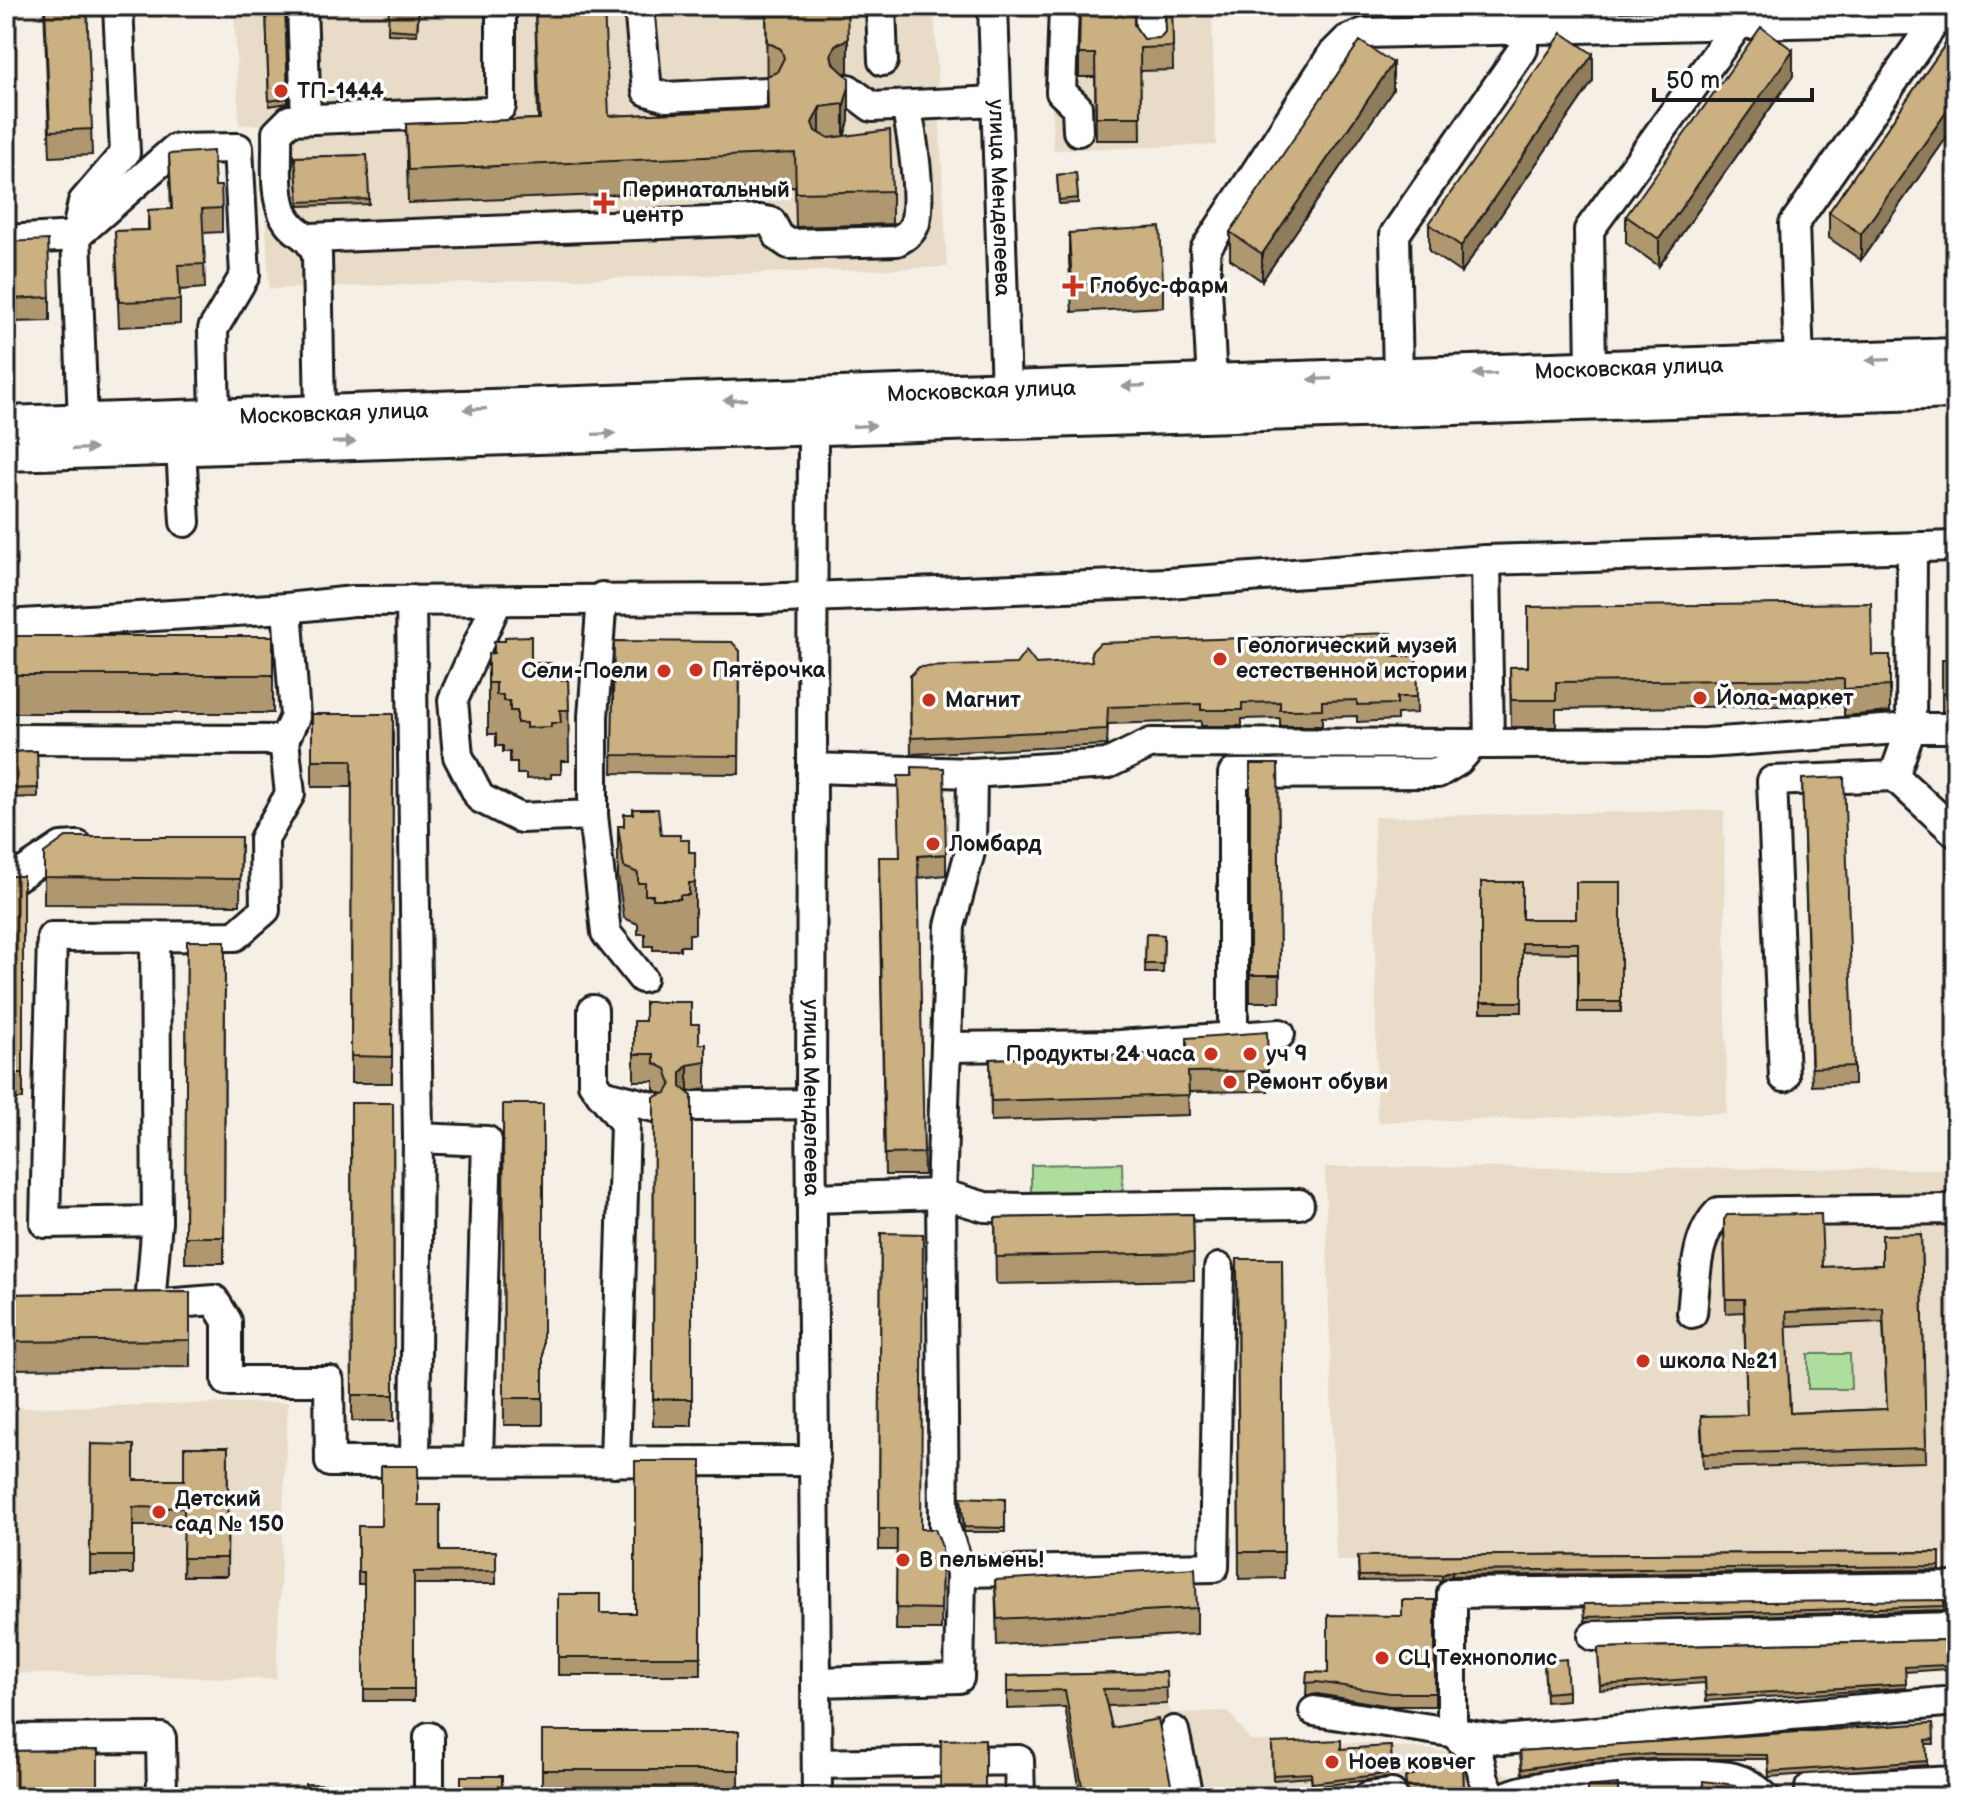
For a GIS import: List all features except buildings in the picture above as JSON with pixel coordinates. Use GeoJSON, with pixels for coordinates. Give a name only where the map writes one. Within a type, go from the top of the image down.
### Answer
{"type":"FeatureCollection","features":[{"type":"Feature","properties":{"kind":"main road","name":"Московская улица"},"geometry":{"type":"LineString","coordinates":[[1006,406],[1212,383],[1956,357]]}},
{"type":"Feature","properties":{"kind":"main road","name":"Московская улица"},"geometry":{"type":"LineString","coordinates":[[6,452],[1006,406],[1956,390]]}},
{"type":"Feature","properties":{"kind":"main road","name":"Московская улица"},"geometry":{"type":"LineString","coordinates":[[6,425],[320,415],[813,413]]}},
{"type":"Feature","properties":{"kind":"street"},"geometry":{"type":"LineString","coordinates":[[83,422],[76,236],[83,202],[125,153],[118,6]]}},
{"type":"Feature","properties":{"kind":"street"},"geometry":{"type":"LineString","coordinates":[[302,6],[306,119]]}},
{"type":"Feature","properties":{"kind":"street"},"geometry":{"type":"LineString","coordinates":[[501,6],[501,106],[488,112],[290,120],[281,125],[277,133],[279,195],[284,217],[295,229],[311,238],[760,220],[771,222],[779,237],[789,244],[897,241],[908,235],[915,224],[913,134],[906,107]]}},
{"type":"Feature","properties":{"kind":"street"},"geometry":{"type":"LineString","coordinates":[[639,6],[647,91],[666,97],[767,92]]}},
{"type":"Feature","properties":{"kind":"street"},"geometry":{"type":"LineString","coordinates":[[881,6],[883,61]]}},
{"type":"Feature","properties":{"kind":"street","name":"улица Менделеева"},"geometry":{"type":"LineString","coordinates":[[993,6],[1006,406]]}},
{"type":"Feature","properties":{"kind":"street"},"geometry":{"type":"LineString","coordinates":[[1064,6],[1061,92],[1077,107],[1078,131]]}},
{"type":"Feature","properties":{"kind":"street"},"geometry":{"type":"LineString","coordinates":[[1149,6],[1151,47]]}},
{"type":"Feature","properties":{"kind":"street"},"geometry":{"type":"LineString","coordinates":[[1212,383],[1205,250],[1332,55],[1347,40],[1364,33],[1513,22],[1737,26],[1798,15],[1946,20]]}},
{"type":"Feature","properties":{"kind":"street"},"geometry":{"type":"LineString","coordinates":[[1799,363],[1794,224],[1946,20]]}},
{"type":"Feature","properties":{"kind":"street"},"geometry":{"type":"LineString","coordinates":[[1398,377],[1395,234],[1523,49],[1513,22]]}},
{"type":"Feature","properties":{"kind":"street"},"geometry":{"type":"LineString","coordinates":[[1591,370],[1589,230],[1737,26]]}},
{"type":"Feature","properties":{"kind":"street"},"geometry":{"type":"LineString","coordinates":[[848,89],[872,107],[996,101]]}},
{"type":"Feature","properties":{"kind":"street"},"geometry":{"type":"LineString","coordinates":[[863,136],[872,107]]}},
{"type":"Feature","properties":{"kind":"street"},"geometry":{"type":"LineString","coordinates":[[6,240],[76,236],[175,149],[238,148],[245,275],[213,329],[215,418]]}},
{"type":"Feature","properties":{"kind":"street"},"geometry":{"type":"LineString","coordinates":[[311,238],[317,255],[320,415]]}},
{"type":"Feature","properties":{"kind":"street","name":"улица Менделеева"},"geometry":{"type":"LineString","coordinates":[[813,413],[811,1104],[817,1797]]}},
{"type":"Feature","properties":{"kind":"street"},"geometry":{"type":"LineString","coordinates":[[181,446],[185,522]]}},
{"type":"Feature","properties":{"kind":"street"},"geometry":{"type":"LineString","coordinates":[[6,625],[287,608],[353,601],[497,602],[602,597],[814,596],[1168,583],[1486,560],[1956,546]]}},
{"type":"Feature","properties":{"kind":"street"},"geometry":{"type":"LineString","coordinates":[[1894,776],[1911,728],[1912,548]]}},
{"type":"Feature","properties":{"kind":"street"},"geometry":{"type":"LineString","coordinates":[[1481,744],[1486,560]]}},
{"type":"Feature","properties":{"kind":"street"},"geometry":{"type":"LineString","coordinates":[[602,597],[593,717],[593,815],[606,933],[642,978]]}},
{"type":"Feature","properties":{"kind":"street"},"geometry":{"type":"LineString","coordinates":[[411,600],[418,1138],[415,1462]]}},
{"type":"Feature","properties":{"kind":"street"},"geometry":{"type":"LineString","coordinates":[[497,602],[453,700],[458,756],[480,798],[520,818],[593,815]]}},
{"type":"Feature","properties":{"kind":"street"},"geometry":{"type":"LineString","coordinates":[[157,1221],[45,1223],[52,937],[235,936],[265,910],[264,839],[290,794],[284,740],[295,717],[287,608]]}},
{"type":"Feature","properties":{"kind":"street"},"geometry":{"type":"LineString","coordinates":[[412,698],[453,700]]}},
{"type":"Feature","properties":{"kind":"street"},"geometry":{"type":"LineString","coordinates":[[812,768],[972,773],[1107,764],[1151,743],[1706,743],[1911,728],[1956,728]]}},
{"type":"Feature","properties":{"kind":"street"},"geometry":{"type":"LineString","coordinates":[[6,739],[284,740]]}},
{"type":"Feature","properties":{"kind":"street"},"geometry":{"type":"LineString","coordinates":[[1233,1035],[1234,742]]}},
{"type":"Feature","properties":{"kind":"street"},"geometry":{"type":"LineString","coordinates":[[1233,774],[1438,773],[1481,744]]}},
{"type":"Feature","properties":{"kind":"street"},"geometry":{"type":"LineString","coordinates":[[817,1682],[959,1678],[961,1572],[944,1525],[941,1194],[950,926],[971,848],[972,773]]}},
{"type":"Feature","properties":{"kind":"street"},"geometry":{"type":"LineString","coordinates":[[1784,1077],[1772,781],[1894,776],[1956,833]]}},
{"type":"Feature","properties":{"kind":"street"},"geometry":{"type":"LineString","coordinates":[[233,841],[264,839]]}},
{"type":"Feature","properties":{"kind":"street"},"geometry":{"type":"LineString","coordinates":[[6,884],[61,847],[108,845]]}},
{"type":"Feature","properties":{"kind":"street"},"geometry":{"type":"LineString","coordinates":[[150,1305],[157,1221],[155,937]]}},
{"type":"Feature","properties":{"kind":"street"},"geometry":{"type":"LineString","coordinates":[[593,1010],[593,1083],[625,1124],[615,1462]]}},
{"type":"Feature","properties":{"kind":"street"},"geometry":{"type":"LineString","coordinates":[[946,1047],[1119,1045],[1280,1034]]}},
{"type":"Feature","properties":{"kind":"street"},"geometry":{"type":"LineString","coordinates":[[601,1094],[654,1107]]}},
{"type":"Feature","properties":{"kind":"street"},"geometry":{"type":"LineString","coordinates":[[696,1106],[811,1104]]}},
{"type":"Feature","properties":{"kind":"street"},"geometry":{"type":"LineString","coordinates":[[418,1138],[487,1141],[478,1459]]}},
{"type":"Feature","properties":{"kind":"street"},"geometry":{"type":"LineString","coordinates":[[813,1198],[941,1194],[985,1207],[1023,1208],[1299,1204]]}},
{"type":"Feature","properties":{"kind":"street"},"geometry":{"type":"LineString","coordinates":[[1692,1313],[1701,1242],[1707,1224],[1719,1212],[1956,1209],[1956,1214]]}},
{"type":"Feature","properties":{"kind":"street"},"geometry":{"type":"LineString","coordinates":[[961,1572],[1214,1567],[1219,1268]]}},
{"type":"Feature","properties":{"kind":"street"},"geometry":{"type":"LineString","coordinates":[[118,1305],[214,1300],[227,1321],[227,1381],[329,1381],[330,1462],[478,1459],[815,1461]]}},
{"type":"Feature","properties":{"kind":"street"},"geometry":{"type":"LineString","coordinates":[[1493,1797],[1484,1780],[1479,1758],[1452,1731],[1452,1593],[1956,1587]]}},
{"type":"Feature","properties":{"kind":"street"},"geometry":{"type":"LineString","coordinates":[[1593,1636],[1956,1627]]}},
{"type":"Feature","properties":{"kind":"street"},"geometry":{"type":"LineString","coordinates":[[1314,1711],[1502,1740],[1956,1701]]}},
{"type":"Feature","properties":{"kind":"street"},"geometry":{"type":"LineString","coordinates":[[1174,1731],[1188,1797]]}},
{"type":"Feature","properties":{"kind":"street"},"geometry":{"type":"LineString","coordinates":[[429,1737],[429,1797]]}},
{"type":"Feature","properties":{"kind":"street"},"geometry":{"type":"LineString","coordinates":[[6,1739],[161,1738],[162,1797]]}},
{"type":"Feature","properties":{"kind":"street"},"geometry":{"type":"LineString","coordinates":[[817,1764],[1019,1760],[1020,1797]]}},
{"type":"Feature","properties":{"kind":"street"},"geometry":{"type":"LineString","coordinates":[[1506,1797],[1520,1789],[1554,1783],[1657,1776],[1732,1777],[1765,1797]]}},
{"type":"Feature","properties":{"kind":"street"},"geometry":{"type":"LineString","coordinates":[[1810,1788],[1956,1781]]}},
{"type":"Feature","properties":{"kind":"shaded area","name":"Перинатальный центр"},"geometry":{"type":"Polygon","coordinates":[[[234,6],[934,6],[947,267],[269,289],[261,125],[239,125],[234,6]]]}},
{"type":"Feature","properties":{"kind":"shaded area"},"geometry":{"type":"Polygon","coordinates":[[[1050,6],[1481,6],[1212,18],[1216,145],[1053,150],[1050,6]]]}},
{"type":"Feature","properties":{"kind":"shaded area"},"geometry":{"type":"Polygon","coordinates":[[[1724,810],[1727,1113],[1377,1122],[1374,817],[1724,810]]]}},
{"type":"Feature","properties":{"kind":"shaded area","name":"школа №21"},"geometry":{"type":"Polygon","coordinates":[[[1325,1167],[1956,1169],[1956,1554],[1336,1561],[1325,1167]]]}},
{"type":"Feature","properties":{"kind":"shaded area"},"geometry":{"type":"Polygon","coordinates":[[[288,1402],[276,1679],[6,1673],[6,1408],[288,1402]]]}},
{"type":"Feature","properties":{"kind":"shaded area"},"geometry":{"type":"Polygon","coordinates":[[[1167,1704],[1172,1713],[1228,1711],[1251,1741],[1359,1743],[1454,1752],[1511,1776],[1514,1796],[1739,1786],[1752,1797],[1081,1797],[1065,1707],[1167,1704]]]}},
{"type":"Feature","properties":{"kind":"green space"},"geometry":{"type":"Polygon","coordinates":[[[1122,1163],[1123,1193],[1031,1195],[1031,1165],[1122,1163]]]}},
{"type":"Feature","properties":{"kind":"green space"},"geometry":{"type":"Polygon","coordinates":[[[1808,1354],[1850,1354],[1851,1389],[1808,1389],[1808,1354]]]}},
{"type":"Feature","properties":{"kind":"place","name":"ТП-1444"},"geometry":{"type":"Point","coordinates":[281,91]}},
{"type":"Feature","properties":{"kind":"place","name":"Перинатальный центр"},"geometry":{"type":"Point","coordinates":[604,203]}},
{"type":"Feature","properties":{"kind":"place","name":"Глобус-фарм"},"geometry":{"type":"Point","coordinates":[1073,286]}},
{"type":"Feature","properties":{"kind":"place","name":"Геологический музей естественной истории"},"geometry":{"type":"Point","coordinates":[1220,659]}},
{"type":"Feature","properties":{"kind":"place","name":"Пятёрочка"},"geometry":{"type":"Point","coordinates":[696,670]}},
{"type":"Feature","properties":{"kind":"place","name":"Сели-Поели"},"geometry":{"type":"Point","coordinates":[664,671]}},
{"type":"Feature","properties":{"kind":"place","name":"Йола-маркет"},"geometry":{"type":"Point","coordinates":[1700,698]}},
{"type":"Feature","properties":{"kind":"place","name":"Магнит"},"geometry":{"type":"Point","coordinates":[929,700]}},
{"type":"Feature","properties":{"kind":"place","name":"Ломбард"},"geometry":{"type":"Point","coordinates":[933,844]}},
{"type":"Feature","properties":{"kind":"place","name":"Продукты 24 часа"},"geometry":{"type":"Point","coordinates":[1211,1054]}},
{"type":"Feature","properties":{"kind":"place","name":"уч 9"},"geometry":{"type":"Point","coordinates":[1250,1054]}},
{"type":"Feature","properties":{"kind":"place","name":"Ремонт обуви"},"geometry":{"type":"Point","coordinates":[1230,1082]}},
{"type":"Feature","properties":{"kind":"place","name":"школа №21"},"geometry":{"type":"Point","coordinates":[1643,1361]}},
{"type":"Feature","properties":{"kind":"place","name":"Детский сад № 150"},"geometry":{"type":"Point","coordinates":[159,1512]}},
{"type":"Feature","properties":{"kind":"place","name":"В пельмень!"},"geometry":{"type":"Point","coordinates":[903,1560]}},
{"type":"Feature","properties":{"kind":"place","name":"СЦ Технополис"},"geometry":{"type":"Point","coordinates":[1382,1658]}},
{"type":"Feature","properties":{"kind":"place","name":"Ноев ковчег"},"geometry":{"type":"Point","coordinates":[1332,1762]}}]}
